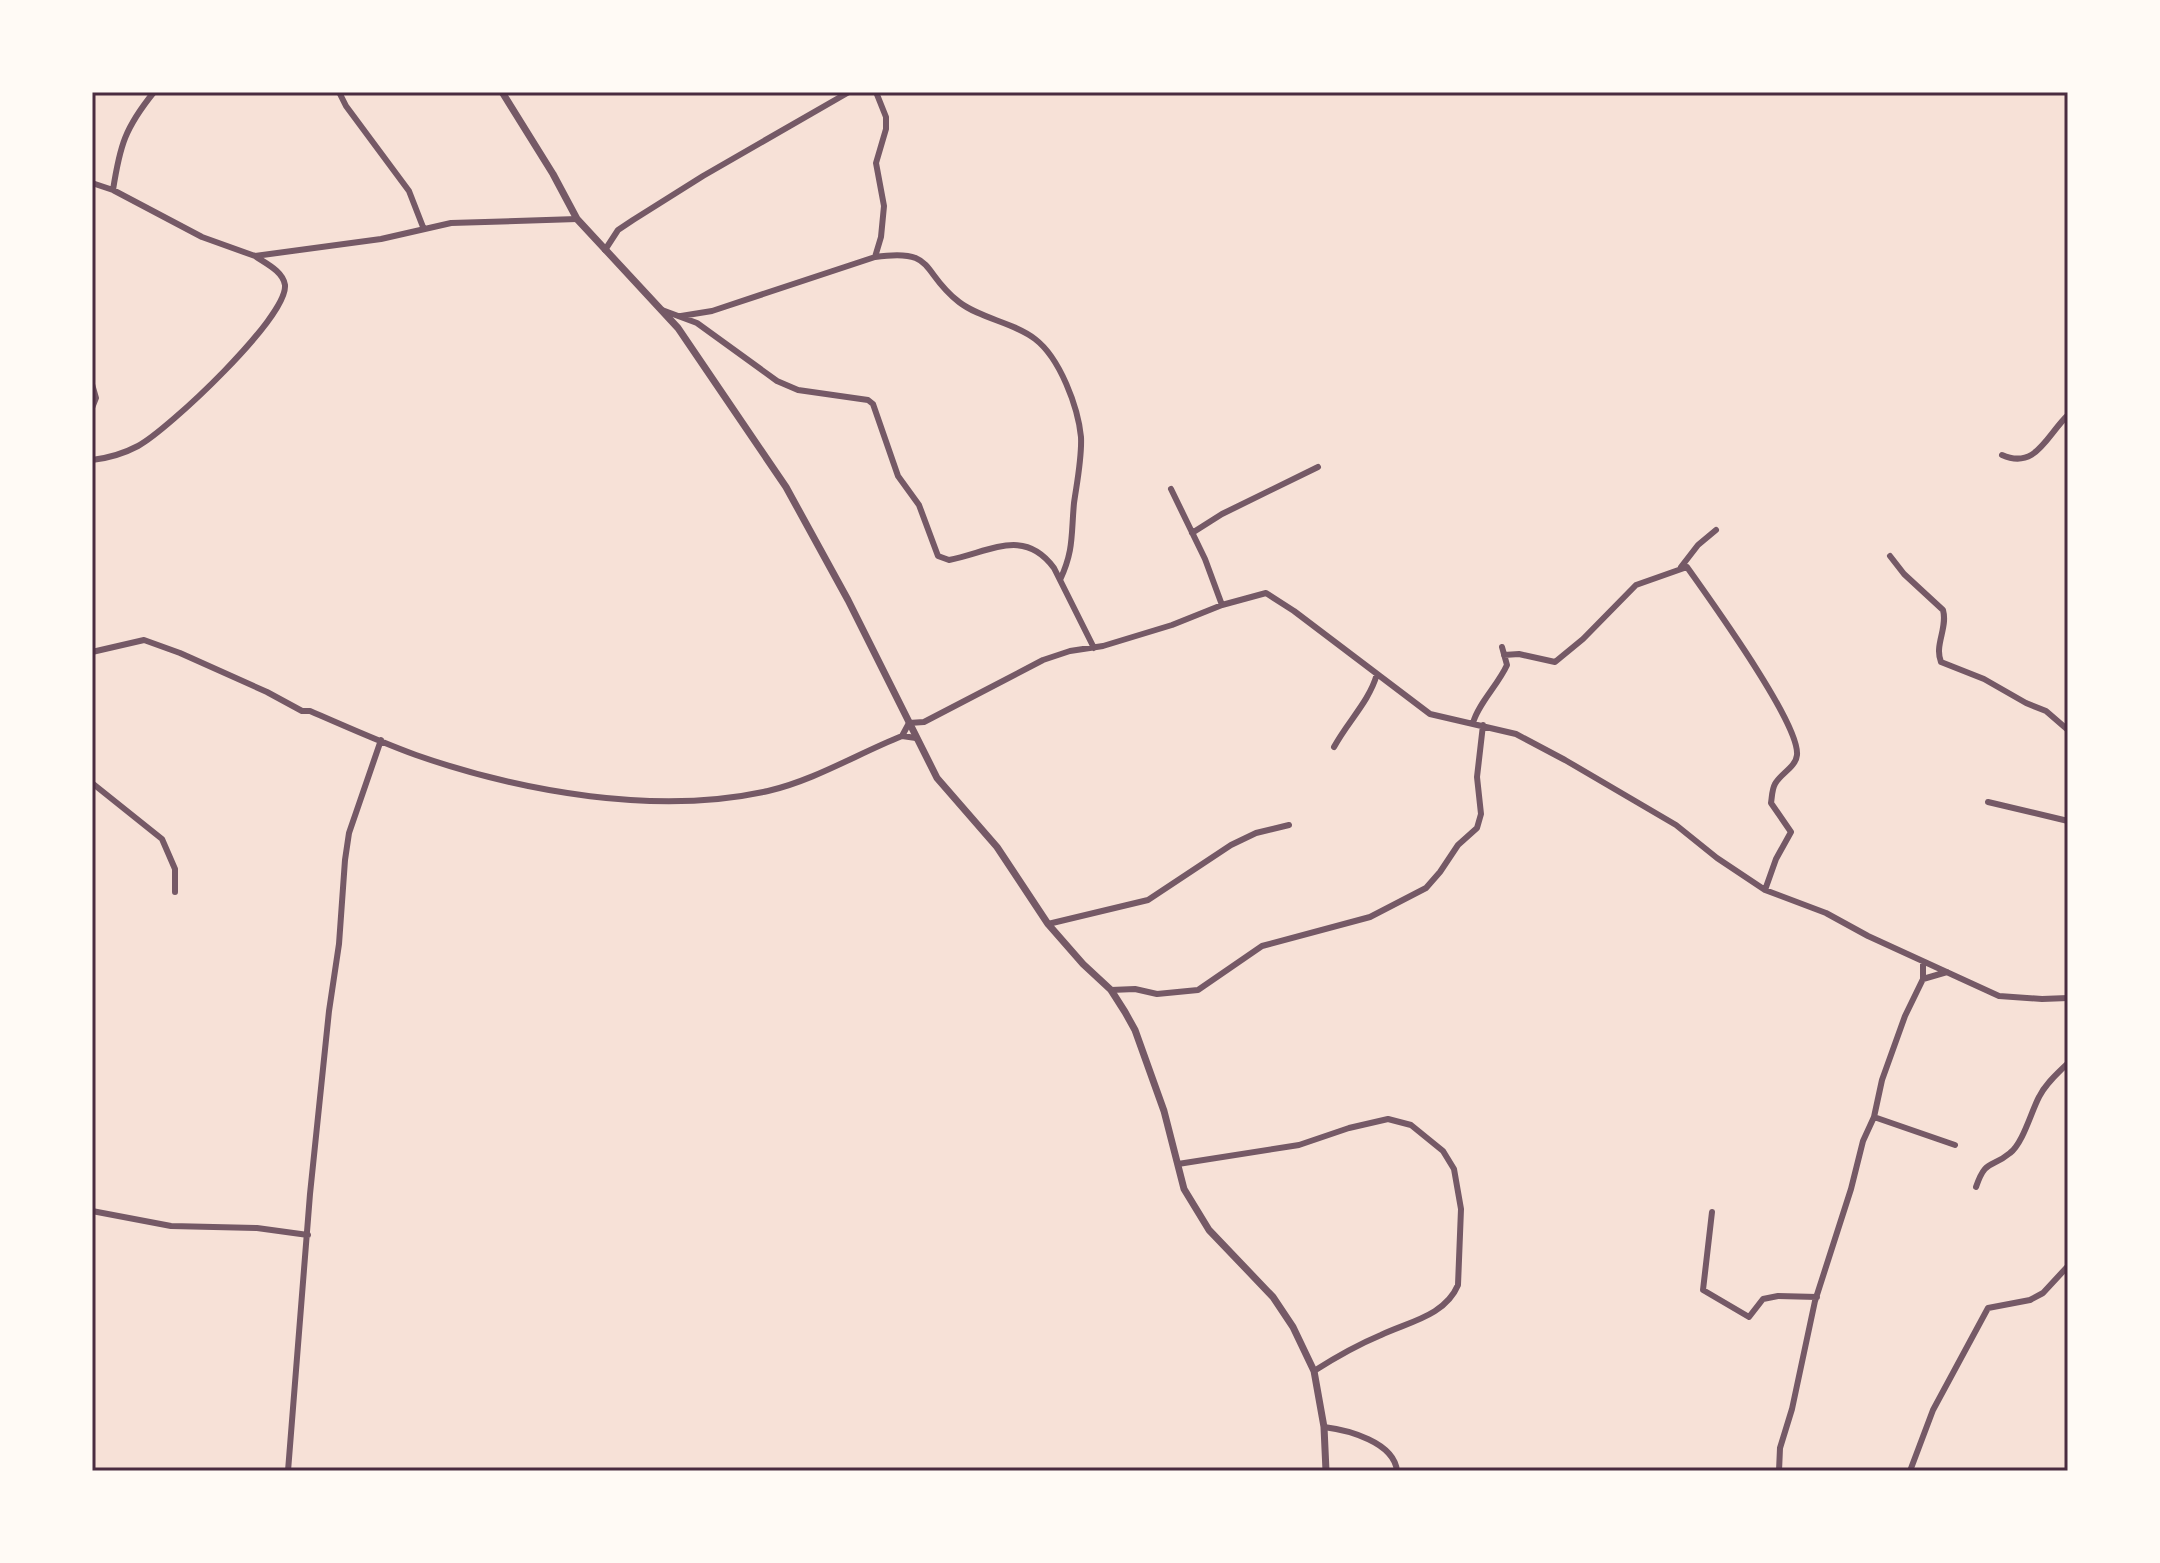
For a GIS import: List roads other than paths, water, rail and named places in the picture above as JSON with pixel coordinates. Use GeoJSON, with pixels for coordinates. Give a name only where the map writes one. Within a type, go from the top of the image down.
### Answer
{"type":"FeatureCollection","features":[{"type":"Feature","properties":{"kind":"street"},"geometry":{"type":"LineString","coordinates":[[113,190],[125,132],[154,92]]}},
{"type":"Feature","properties":{"kind":"street"},"geometry":{"type":"LineString","coordinates":[[339,92],[409,191],[423,227]]}},
{"type":"Feature","properties":{"kind":"street"},"geometry":{"type":"LineString","coordinates":[[502,92],[577,219],[678,328],[786,487],[848,600],[937,778],[997,847],[1048,924],[1111,990],[1135,1030],[1164,1111],[1184,1189],[1225,1248],[1273,1297],[1293,1327],[1314,1371],[1324,1427],[1326,1471]]}},
{"type":"Feature","properties":{"kind":"street"},"geometry":{"type":"LineString","coordinates":[[605,250],[618,230],[633,220],[849,92]]}},
{"type":"Feature","properties":{"kind":"street"},"geometry":{"type":"LineString","coordinates":[[875,257],[881,237],[884,206],[876,163],[886,129],[886,117],[876,92]]}},
{"type":"Feature","properties":{"kind":"street"},"geometry":{"type":"LineString","coordinates":[[92,183],[113,190],[202,237],[255,256],[275,270],[284,280],[285,288],[282,300],[263,329],[164,427],[140,445],[112,458],[92,460]]}},
{"type":"Feature","properties":{"kind":"street"},"geometry":{"type":"LineString","coordinates":[[255,256],[381,239],[451,223],[577,219]]}},
{"type":"Feature","properties":{"kind":"street"},"geometry":{"type":"LineString","coordinates":[[681,316],[712,311],[842,271],[875,257],[901,254],[918,258],[961,304],[1035,339],[1054,357],[1068,387],[1081,435],[1074,534],[1068,564],[1060,580]]}},
{"type":"Feature","properties":{"kind":"street"},"geometry":{"type":"LineString","coordinates":[[660,309],[697,323],[777,381],[798,390],[868,400],[873,404],[898,476],[919,505],[938,556],[949,560],[1017,543],[1031,547],[1046,557],[1094,648]]}},
{"type":"Feature","properties":{"kind":"street"},"geometry":{"type":"LineString","coordinates":[[92,384],[96,398],[92,408]]}},
{"type":"Feature","properties":{"kind":"street"},"geometry":{"type":"LineString","coordinates":[[2002,455],[2016,462],[2026,459],[2068,415]]}},
{"type":"Feature","properties":{"kind":"street"},"geometry":{"type":"LineString","coordinates":[[1192,533],[1222,514],[1318,467]]}},
{"type":"Feature","properties":{"kind":"street"},"geometry":{"type":"LineString","coordinates":[[1171,489],[1205,559],[1222,605]]}},
{"type":"Feature","properties":{"kind":"street"},"geometry":{"type":"LineString","coordinates":[[1473,723],[1475,714],[1507,665],[1503,651],[1555,662],[1583,639],[1636,585],[1654,581],[1681,567],[1698,545],[1716,530]]}},
{"type":"Feature","properties":{"kind":"street"},"geometry":{"type":"LineString","coordinates":[[1890,556],[1904,574],[1943,610],[1945,628],[1938,653],[1941,662],[1984,679],[2046,711],[2068,730]]}},
{"type":"Feature","properties":{"kind":"street"},"geometry":{"type":"LineString","coordinates":[[1681,567],[1687,567],[1724,619],[1793,734],[1797,755],[1775,784],[1771,803],[1791,832],[1776,859],[1765,890]]}},
{"type":"Feature","properties":{"kind":"street"},"geometry":{"type":"LineString","coordinates":[[909,723],[924,722],[1043,660],[1172,625],[1260,593],[1273,596],[1430,714],[1516,734],[1626,794],[1689,834],[1728,867],[1765,890],[1826,913],[1868,936],[1999,996],[2068,998]]}},
{"type":"Feature","properties":{"kind":"street"},"geometry":{"type":"LineString","coordinates":[[92,652],[144,640],[267,692],[302,711],[310,711],[415,755],[557,791],[669,803],[725,799],[804,781],[902,736],[916,738]]}},
{"type":"Feature","properties":{"kind":"street"},"geometry":{"type":"LineString","coordinates":[[1334,747],[1346,725],[1372,691],[1377,674]]}},
{"type":"Feature","properties":{"kind":"street"},"geometry":{"type":"LineString","coordinates":[[902,736],[909,723]]}},
{"type":"Feature","properties":{"kind":"street"},"geometry":{"type":"LineString","coordinates":[[1111,990],[1135,989],[1157,994],[1198,990],[1262,946],[1370,917],[1426,888],[1458,845],[1477,828],[1481,814],[1477,777],[1483,725]]}},
{"type":"Feature","properties":{"kind":"street"},"geometry":{"type":"LineString","coordinates":[[288,1471],[310,1194],[349,833],[381,740]]}},
{"type":"Feature","properties":{"kind":"street"},"geometry":{"type":"LineString","coordinates":[[92,783],[162,839],[175,869],[175,892]]}},
{"type":"Feature","properties":{"kind":"street"},"geometry":{"type":"LineString","coordinates":[[1988,802],[2068,821]]}},
{"type":"Feature","properties":{"kind":"street"},"geometry":{"type":"LineString","coordinates":[[1048,924],[1148,900],[1231,845],[1256,833],[1289,825]]}},
{"type":"Feature","properties":{"kind":"street"},"geometry":{"type":"LineString","coordinates":[[1779,1471],[1780,1448],[1817,1297],[1863,1141],[1874,1117],[1882,1080],[1905,1016],[1923,979],[1923,962]]}},
{"type":"Feature","properties":{"kind":"street"},"geometry":{"type":"LineString","coordinates":[[1923,979],[1947,972]]}},
{"type":"Feature","properties":{"kind":"street"},"geometry":{"type":"LineString","coordinates":[[1976,1187],[1985,1168],[2010,1154],[2016,1146],[2039,1096],[2068,1063]]}},
{"type":"Feature","properties":{"kind":"street"},"geometry":{"type":"LineString","coordinates":[[1874,1117],[1955,1145]]}},
{"type":"Feature","properties":{"kind":"street"},"geometry":{"type":"LineString","coordinates":[[1178,1164],[1299,1145],[1388,1119],[1411,1125],[1450,1160],[1461,1209],[1458,1285],[1454,1294],[1438,1310],[1346,1351],[1314,1371]]}},
{"type":"Feature","properties":{"kind":"street"},"geometry":{"type":"LineString","coordinates":[[92,1211],[171,1226],[257,1228],[308,1235]]}},
{"type":"Feature","properties":{"kind":"street"},"geometry":{"type":"LineString","coordinates":[[1712,1212],[1703,1290],[1709,1295],[1749,1317],[1763,1299],[1778,1296],[1817,1297]]}},
{"type":"Feature","properties":{"kind":"street"},"geometry":{"type":"LineString","coordinates":[[1910,1471],[1933,1410],[1988,1308],[2030,1300],[2043,1293],[2068,1266]]}},
{"type":"Feature","properties":{"kind":"street"},"geometry":{"type":"LineString","coordinates":[[1324,1427],[1362,1435],[1392,1458],[1397,1471]]}}]}
